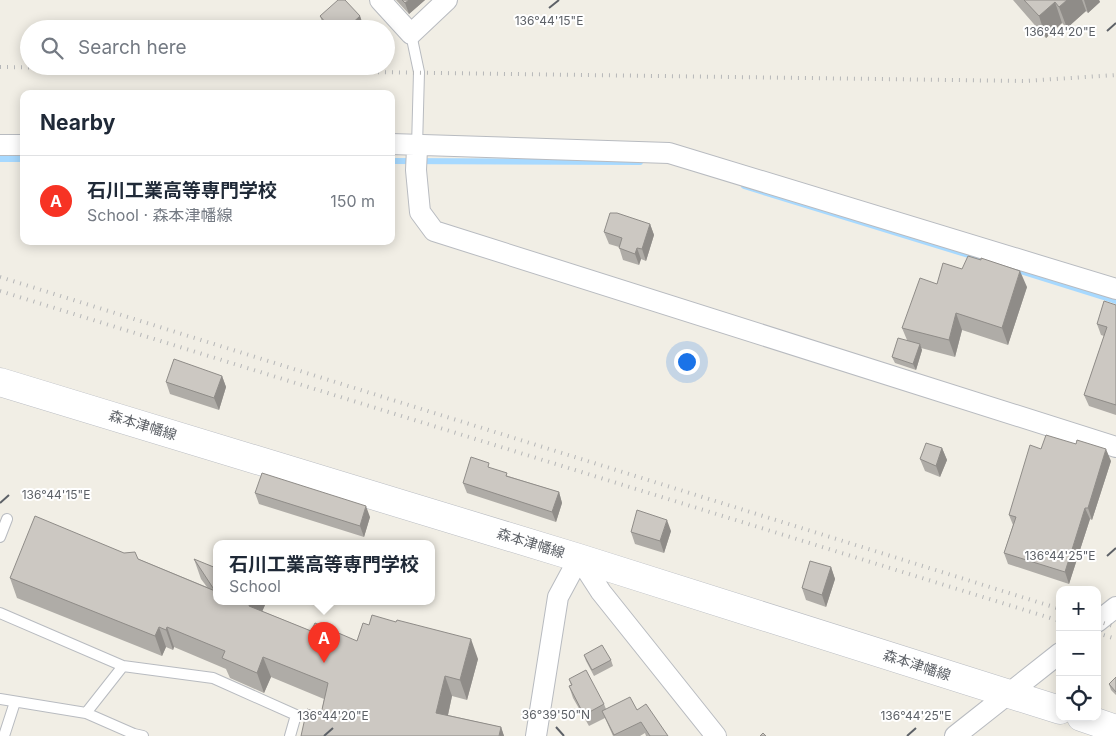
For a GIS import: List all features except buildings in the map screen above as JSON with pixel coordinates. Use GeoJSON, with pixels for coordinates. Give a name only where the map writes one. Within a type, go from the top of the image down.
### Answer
{"type":"FeatureCollection","features":[{"type":"Feature","properties":{"kind":"main road","name":"森本津幡線"},"geometry":{"type":"LineString","coordinates":[[0,382],[579,558],[1056,709]]}},
{"type":"Feature","properties":{"kind":"main road"},"geometry":{"type":"LineString","coordinates":[[1094,721],[1116,728]]}},
{"type":"Feature","properties":{"kind":"street"},"geometry":{"type":"LineString","coordinates":[[380,0],[411,34],[447,0]]}},
{"type":"Feature","properties":{"kind":"street"},"geometry":{"type":"LineString","coordinates":[[395,144],[417,147],[669,152],[1116,290]]}},
{"type":"Feature","properties":{"kind":"street"},"geometry":{"type":"LineString","coordinates":[[0,145],[20,145]]}},
{"type":"Feature","properties":{"kind":"street"},"geometry":{"type":"LineString","coordinates":[[417,147],[416,170],[420,212],[434,231],[1116,447]]}},
{"type":"Feature","properties":{"kind":"street"},"geometry":{"type":"LineString","coordinates":[[536,736],[558,597],[579,558],[601,592],[716,736]]}},
{"type":"Feature","properties":{"kind":"street"},"geometry":{"type":"LineString","coordinates":[[1101,619],[1116,607]]}},
{"type":"Feature","properties":{"kind":"street"},"geometry":{"type":"LineString","coordinates":[[955,736],[1056,656]]}},
{"type":"Feature","properties":{"kind":"lane"},"geometry":{"type":"LineString","coordinates":[[411,34],[419,72],[417,147]]}},
{"type":"Feature","properties":{"kind":"lane"},"geometry":{"type":"LineString","coordinates":[[0,536],[7,519]]}},
{"type":"Feature","properties":{"kind":"lane"},"geometry":{"type":"LineString","coordinates":[[0,613],[123,666],[213,678],[296,715],[290,736]]}},
{"type":"Feature","properties":{"kind":"lane"},"geometry":{"type":"LineString","coordinates":[[86,713],[123,666]]}},
{"type":"Feature","properties":{"kind":"lane"},"geometry":{"type":"LineString","coordinates":[[0,699],[86,713],[134,734],[143,736]]}},
{"type":"Feature","properties":{"kind":"lane"},"geometry":{"type":"LineString","coordinates":[[4,736],[15,702]]}},
{"type":"Feature","properties":{"kind":"lane"},"geometry":{"type":"LineString","coordinates":[[112,736],[114,725]]}},
{"type":"Feature","properties":{"kind":"waterway"},"geometry":{"type":"LineString","coordinates":[[0,159],[20,159]]}},
{"type":"Feature","properties":{"kind":"waterway"},"geometry":{"type":"LineString","coordinates":[[395,161],[640,162]]}},
{"type":"Feature","properties":{"kind":"waterway"},"geometry":{"type":"LineString","coordinates":[[744,186],[988,261]]}},
{"type":"Feature","properties":{"kind":"waterway"},"geometry":{"type":"LineString","coordinates":[[1014,269],[1116,301]]}},
{"type":"Feature","properties":{"kind":"railway"},"geometry":{"type":"LineString","coordinates":[[0,67],[20,67]]}},
{"type":"Feature","properties":{"kind":"railway"},"geometry":{"type":"LineString","coordinates":[[395,72],[1025,81],[1116,75]]}},
{"type":"Feature","properties":{"kind":"railway"},"geometry":{"type":"LineString","coordinates":[[0,277],[1056,608]]}},
{"type":"Feature","properties":{"kind":"railway"},"geometry":{"type":"LineString","coordinates":[[0,291],[1056,620]]}},
{"type":"Feature","properties":{"kind":"railway"},"geometry":{"type":"LineString","coordinates":[[1101,622],[1116,627]]}},
{"type":"Feature","properties":{"kind":"railway"},"geometry":{"type":"LineString","coordinates":[[1101,634],[1116,639]]}},
{"type":"Feature","properties":{"kind":"place","name":"石川工業高等専門学校"},"geometry":{"type":"Point","coordinates":[324,663]}}]}
